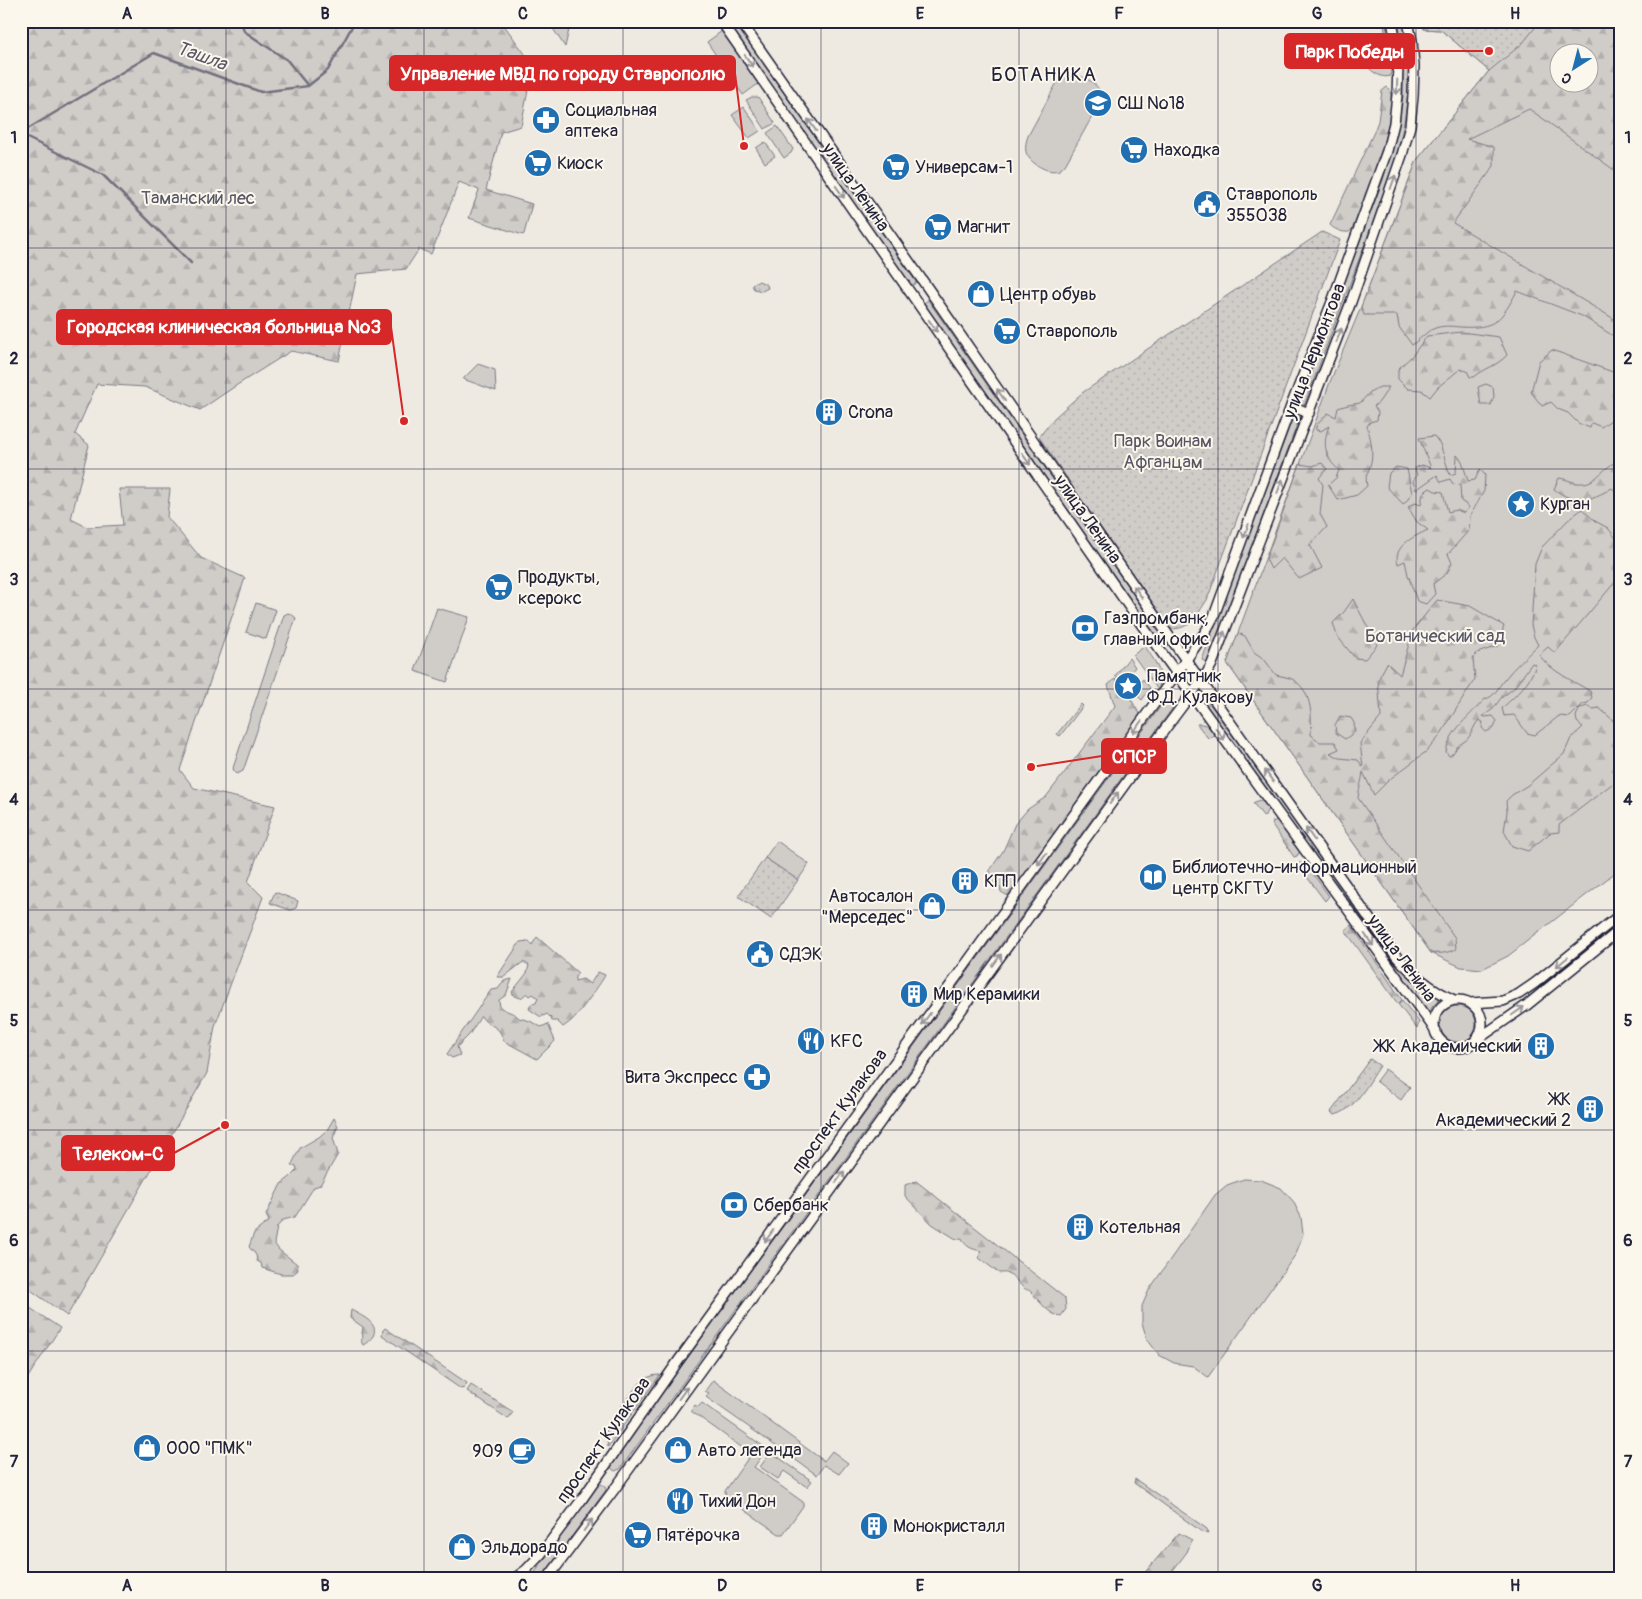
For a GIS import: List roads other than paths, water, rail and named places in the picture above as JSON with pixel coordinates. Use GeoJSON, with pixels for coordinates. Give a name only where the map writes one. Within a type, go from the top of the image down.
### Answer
{"type":"FeatureCollection","features":[{"type":"Feature","properties":{"kind":"main road","name":"улица Ленина"},"geometry":{"type":"LineString","coordinates":[[721,21],[1176,674],[1436,1031]]}},
{"type":"Feature","properties":{"kind":"main road","name":"улица Ленина"},"geometry":{"type":"LineString","coordinates":[[740,21],[927,286],[1186,660],[1396,956],[1417,978],[1434,990],[1454,1000]]}},
{"type":"Feature","properties":{"kind":"main road","name":"улица Лермонтова"},"geometry":{"type":"LineString","coordinates":[[1186,660],[1214,616],[1387,151],[1394,123],[1397,95],[1398,66],[1392,21]]}},
{"type":"Feature","properties":{"kind":"main road","name":"улица Лермонтова"},"geometry":{"type":"LineString","coordinates":[[1202,682],[1212,664],[1309,413],[1351,302],[1402,156],[1410,126],[1413,96],[1414,66],[1408,21]]}},
{"type":"Feature","properties":{"kind":"main road"},"geometry":{"type":"LineString","coordinates":[[1291,406],[1309,413]]}},
{"type":"Feature","properties":{"kind":"main road","name":"проспект Кулакова"},"geometry":{"type":"LineString","coordinates":[[517,1577],[540,1554],[580,1502],[679,1360],[1186,660]]}},
{"type":"Feature","properties":{"kind":"main road","name":"проспект Кулакова"},"geometry":{"type":"LineString","coordinates":[[548,1578],[616,1487],[1142,760],[1202,682]]}},
{"type":"Feature","properties":{"kind":"main road"},"geometry":{"type":"LineString","coordinates":[[1470,1003],[1503,1001],[1519,994],[1621,914]]}},
{"type":"Feature","properties":{"kind":"main road"},"geometry":{"type":"LineString","coordinates":[[1478,1039],[1481,1031],[1481,1015],[1470,1003],[1454,1000],[1440,1008],[1434,1023],[1440,1039],[1446,1045],[1464,1048],[1472,1044],[1532,1001],[1621,929]]}},
{"type":"Feature","properties":{"kind":"waterway"},"geometry":{"type":"LineString","coordinates":[[241,21],[244,31],[287,60],[308,86]]}},
{"type":"Feature","properties":{"kind":"waterway","name":"Ташла"},"geometry":{"type":"LineString","coordinates":[[21,133],[154,53],[261,92],[308,86],[328,70],[355,21]]}},
{"type":"Feature","properties":{"kind":"waterway"},"geometry":{"type":"LineString","coordinates":[[21,135],[103,175],[191,263]]}},
{"type":"Feature","properties":{"kind":"place","name":"Парк Победы"},"geometry":{"type":"Point","coordinates":[1489,51]}},
{"type":"Feature","properties":{"kind":"place","name":"СШ №18"},"geometry":{"type":"Point","coordinates":[1098,103]}},
{"type":"Feature","properties":{"kind":"place","name":"Социальная аптека"},"geometry":{"type":"Point","coordinates":[546,120]}},
{"type":"Feature","properties":{"kind":"place","name":"Управление МВД по городу Ставрополю"},"geometry":{"type":"Point","coordinates":[744,146]}},
{"type":"Feature","properties":{"kind":"place","name":"Находка"},"geometry":{"type":"Point","coordinates":[1134,150]}},
{"type":"Feature","properties":{"kind":"place","name":"Киоск"},"geometry":{"type":"Point","coordinates":[538,163]}},
{"type":"Feature","properties":{"kind":"place","name":"Универсам-1"},"geometry":{"type":"Point","coordinates":[896,167]}},
{"type":"Feature","properties":{"kind":"place","name":"Ставрополь 355038"},"geometry":{"type":"Point","coordinates":[1207,204]}},
{"type":"Feature","properties":{"kind":"place","name":"Магнит"},"geometry":{"type":"Point","coordinates":[938,227]}},
{"type":"Feature","properties":{"kind":"place","name":"Центр обувь"},"geometry":{"type":"Point","coordinates":[981,294]}},
{"type":"Feature","properties":{"kind":"place","name":"Ставрополь"},"geometry":{"type":"Point","coordinates":[1007,331]}},
{"type":"Feature","properties":{"kind":"place","name":"Crona"},"geometry":{"type":"Point","coordinates":[829,412]}},
{"type":"Feature","properties":{"kind":"place","name":"Городская клиническая больница №3"},"geometry":{"type":"Point","coordinates":[404,421]}},
{"type":"Feature","properties":{"kind":"place","name":"Курган"},"geometry":{"type":"Point","coordinates":[1521,504]}},
{"type":"Feature","properties":{"kind":"place","name":"Продукты, ксерокс"},"geometry":{"type":"Point","coordinates":[499,587]}},
{"type":"Feature","properties":{"kind":"place","name":"Газпромбанк, главный офис"},"geometry":{"type":"Point","coordinates":[1085,628]}},
{"type":"Feature","properties":{"kind":"place","name":"Памятник Ф.Д. Кулакову"},"geometry":{"type":"Point","coordinates":[1128,686]}},
{"type":"Feature","properties":{"kind":"place","name":"СПСР"},"geometry":{"type":"Point","coordinates":[1031,767]}},
{"type":"Feature","properties":{"kind":"place","name":"Библиотечно-информационный центр СКГТУ"},"geometry":{"type":"Point","coordinates":[1153,877]}},
{"type":"Feature","properties":{"kind":"place","name":"КПП"},"geometry":{"type":"Point","coordinates":[965,881]}},
{"type":"Feature","properties":{"kind":"place","name":"Автосалон \"Мерседес\""},"geometry":{"type":"Point","coordinates":[932,906]}},
{"type":"Feature","properties":{"kind":"place","name":"СДЭК"},"geometry":{"type":"Point","coordinates":[760,954]}},
{"type":"Feature","properties":{"kind":"place","name":"Мир Керамики"},"geometry":{"type":"Point","coordinates":[914,994]}},
{"type":"Feature","properties":{"kind":"place","name":"KFC"},"geometry":{"type":"Point","coordinates":[811,1041]}},
{"type":"Feature","properties":{"kind":"place","name":"ЖК Академический"},"geometry":{"type":"Point","coordinates":[1541,1046]}},
{"type":"Feature","properties":{"kind":"place","name":"Вита Экспресс"},"geometry":{"type":"Point","coordinates":[757,1077]}},
{"type":"Feature","properties":{"kind":"place","name":"ЖК Академический 2"},"geometry":{"type":"Point","coordinates":[1590,1109]}},
{"type":"Feature","properties":{"kind":"place","name":"Телеком-С"},"geometry":{"type":"Point","coordinates":[225,1125]}},
{"type":"Feature","properties":{"kind":"place","name":"Сбербанк"},"geometry":{"type":"Point","coordinates":[734,1205]}},
{"type":"Feature","properties":{"kind":"place","name":"Котельная"},"geometry":{"type":"Point","coordinates":[1080,1227]}},
{"type":"Feature","properties":{"kind":"place","name":"ООО \"ПМК\""},"geometry":{"type":"Point","coordinates":[147,1448]}},
{"type":"Feature","properties":{"kind":"place","name":"Авто легенда"},"geometry":{"type":"Point","coordinates":[678,1450]}},
{"type":"Feature","properties":{"kind":"place","name":"909"},"geometry":{"type":"Point","coordinates":[522,1451]}},
{"type":"Feature","properties":{"kind":"place","name":"Тихий Дон"},"geometry":{"type":"Point","coordinates":[680,1501]}},
{"type":"Feature","properties":{"kind":"place","name":"Монокристалл"},"geometry":{"type":"Point","coordinates":[874,1526]}},
{"type":"Feature","properties":{"kind":"place","name":"Пятёрочка"},"geometry":{"type":"Point","coordinates":[638,1535]}},
{"type":"Feature","properties":{"kind":"place","name":"Эльдорадо"},"geometry":{"type":"Point","coordinates":[462,1547]}},
{"type":"Feature","properties":{"kind":"district","name":"БОТАНИКА"},"geometry":{"type":"Point","coordinates":[1044,74]}},
{"type":"Feature","properties":{"kind":"park label","name":"Таманский лес"},"geometry":{"type":"Point","coordinates":[198,198]}},
{"type":"Feature","properties":{"kind":"park label","name":"Парк Воинам Афганцам"},"geometry":{"type":"Point","coordinates":[1163,451]}},
{"type":"Feature","properties":{"kind":"park label","name":"Ботанический сад"},"geometry":{"type":"Point","coordinates":[1435,636]}}]}
